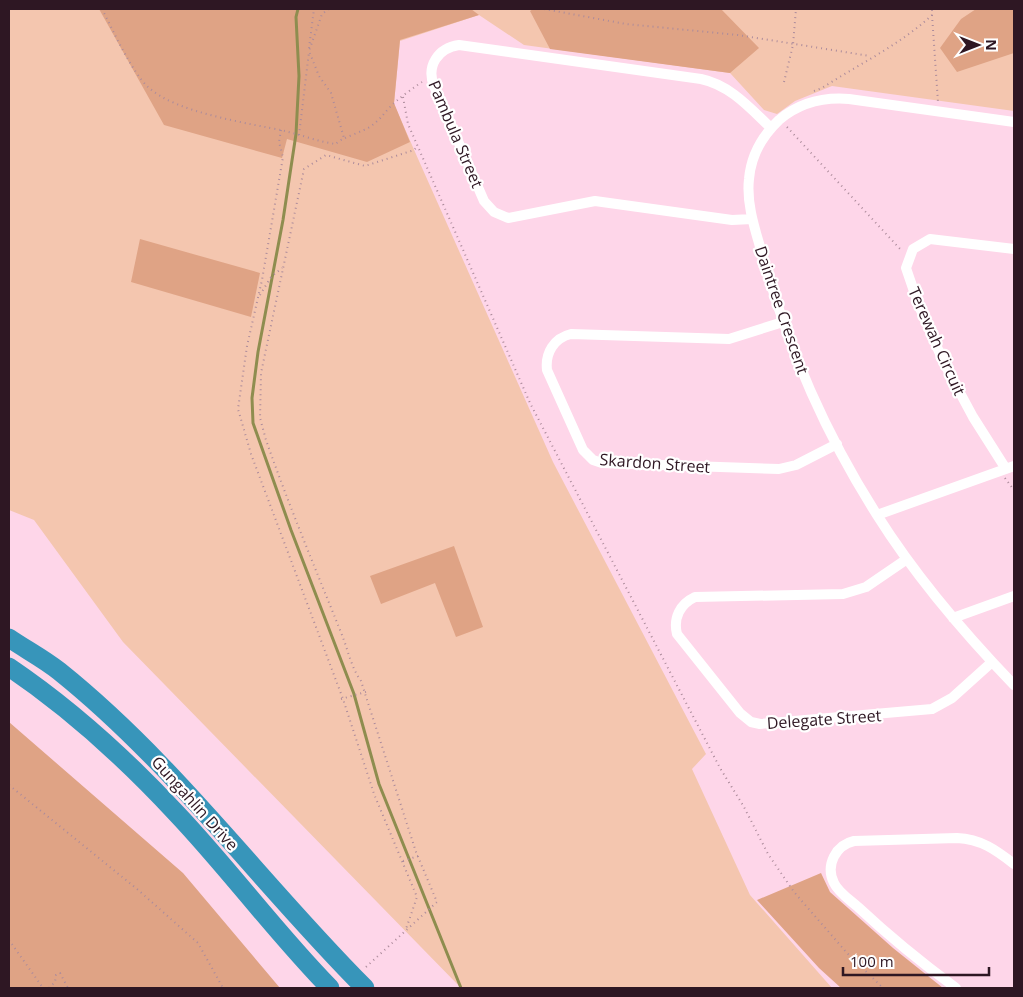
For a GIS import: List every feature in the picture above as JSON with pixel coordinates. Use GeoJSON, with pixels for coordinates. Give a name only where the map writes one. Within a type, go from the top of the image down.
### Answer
{"type":"FeatureCollection","features":[{"type":"Feature","properties":{"kind":"highway","name":"Gungahlin Drive"},"geometry":{"type":"LineString","coordinates":[[9,638],[58,670],[128,731],[194,799],[339,963],[364,988]]}},
{"type":"Feature","properties":{"kind":"highway","name":"Gungahlin Drive"},"geometry":{"type":"LineString","coordinates":[[9,667],[78,718],[146,781],[209,849],[325,983]]}},
{"type":"Feature","properties":{"kind":"street","name":"Pambula Street"},"geometry":{"type":"LineString","coordinates":[[752,219],[732,220],[595,201],[513,218],[498,215],[484,201],[431,77],[432,68],[438,55],[450,47],[459,46],[700,79],[716,83],[730,91],[771,128]]}},
{"type":"Feature","properties":{"kind":"street","name":"Daintree Crescent"},"geometry":{"type":"LineString","coordinates":[[1014,122],[849,100],[830,99],[802,106],[781,119],[771,128],[760,143],[750,169],[748,197],[752,219],[783,322],[810,388],[836,444],[877,515],[906,558],[953,618],[1014,685]]}},
{"type":"Feature","properties":{"kind":"street"},"geometry":{"type":"LineString","coordinates":[[908,257],[920,243],[935,238],[1014,249]]}},
{"type":"Feature","properties":{"kind":"street","name":"Terewah Circuit"},"geometry":{"type":"LineString","coordinates":[[877,515],[1010,467],[965,404],[931,335],[908,278],[906,268],[908,257]]}},
{"type":"Feature","properties":{"kind":"street","name":"Skardon Street"},"geometry":{"type":"LineString","coordinates":[[783,322],[729,339],[567,335],[551,347],[547,356],[547,370],[583,450],[597,462],[779,469],[796,465],[836,444]]}},
{"type":"Feature","properties":{"kind":"street","name":"Delegate Street"},"geometry":{"type":"LineString","coordinates":[[906,558],[866,587],[843,594],[695,597],[680,609],[676,624],[677,634],[740,713],[747,720],[760,724],[932,709],[952,698],[992,662]]}},
{"type":"Feature","properties":{"kind":"street"},"geometry":{"type":"LineString","coordinates":[[953,618],[1014,596]]}},
{"type":"Feature","properties":{"kind":"street"},"geometry":{"type":"LineString","coordinates":[[956,988],[892,938],[839,890],[830,873],[834,854],[845,844],[854,841],[965,839],[987,845],[1014,864]]}},
{"type":"Feature","properties":{"kind":"path"},"geometry":{"type":"LineString","coordinates":[[102,9],[147,86],[161,98],[241,122],[299,134],[323,142],[336,144],[344,138],[351,137],[370,127],[386,113],[392,104],[404,97],[415,86],[431,77]]}},
{"type":"Feature","properties":{"kind":"path"},"geometry":{"type":"LineString","coordinates":[[299,134],[314,9]]}},
{"type":"Feature","properties":{"kind":"path"},"geometry":{"type":"LineString","coordinates":[[329,9],[322,14],[309,51],[319,76],[331,93],[344,138]]}},
{"type":"Feature","properties":{"kind":"path"},"geometry":{"type":"LineString","coordinates":[[544,9],[626,24],[738,35],[871,56]]}},
{"type":"Feature","properties":{"kind":"path"},"geometry":{"type":"LineString","coordinates":[[784,82],[793,45],[796,9]]}},
{"type":"Feature","properties":{"kind":"path"},"geometry":{"type":"LineString","coordinates":[[932,9],[938,102],[936,112]]}},
{"type":"Feature","properties":{"kind":"path"},"geometry":{"type":"LineString","coordinates":[[808,93],[822,88],[871,56],[904,39],[932,15]]}},
{"type":"Feature","properties":{"kind":"path"},"geometry":{"type":"LineString","coordinates":[[404,97],[408,124],[530,403],[720,768],[744,807],[768,854],[794,892],[846,953],[884,988]]}},
{"type":"Feature","properties":{"kind":"path"},"geometry":{"type":"LineString","coordinates":[[781,119],[908,257]]}},
{"type":"Feature","properties":{"kind":"path"},"geometry":{"type":"LineString","coordinates":[[281,130],[279,142],[284,157],[258,298],[247,346],[238,409],[251,454],[342,699],[374,794],[417,897],[405,931]]}},
{"type":"Feature","properties":{"kind":"path"},"geometry":{"type":"LineString","coordinates":[[365,967],[437,902],[418,856],[363,693],[290,507],[260,418],[261,374],[304,169],[326,156],[365,166],[418,146]]}},
{"type":"Feature","properties":{"kind":"path"},"geometry":{"type":"LineString","coordinates":[[258,298],[272,277],[282,268]]}},
{"type":"Feature","properties":{"kind":"path"},"geometry":{"type":"LineString","coordinates":[[342,699],[369,691]]}},
{"type":"Feature","properties":{"kind":"path"},"geometry":{"type":"LineString","coordinates":[[9,785],[179,925],[198,943],[223,988]]}},
{"type":"Feature","properties":{"kind":"path"},"geometry":{"type":"LineString","coordinates":[[402,861],[418,856]]}},
{"type":"Feature","properties":{"kind":"path"},"geometry":{"type":"LineString","coordinates":[[9,940],[43,988]]}},
{"type":"Feature","properties":{"kind":"path"},"geometry":{"type":"LineString","coordinates":[[48,988],[55,982],[56,975],[60,973],[68,988]]}},
{"type":"Feature","properties":{"kind":"shaded area"},"geometry":{"type":"Polygon","coordinates":[[[9,9],[1014,9],[1014,111],[832,86],[795,101],[777,114],[764,110],[730,73],[524,45],[479,15],[400,41],[394,104],[553,462],[706,754],[692,769],[750,895],[832,988],[461,988],[123,642],[34,520],[9,510],[9,9]]]}},
{"type":"Feature","properties":{"kind":"shaded area"},"geometry":{"type":"Polygon","coordinates":[[[99,9],[471,9],[479,15],[400,40],[394,103],[410,142],[367,162],[287,139],[282,158],[164,125],[99,9]]]}},
{"type":"Feature","properties":{"kind":"shaded area"},"geometry":{"type":"Polygon","coordinates":[[[533,9],[721,9],[759,48],[730,73],[550,49],[530,11],[533,9]]]}},
{"type":"Feature","properties":{"kind":"shaded area"},"geometry":{"type":"Polygon","coordinates":[[[976,9],[1014,9],[1014,53],[957,72],[940,48],[961,19],[976,9]]]}},
{"type":"Feature","properties":{"kind":"shaded area"},"geometry":{"type":"Polygon","coordinates":[[[140,239],[260,273],[251,317],[131,282],[140,239]]]}},
{"type":"Feature","properties":{"kind":"shaded area"},"geometry":{"type":"Polygon","coordinates":[[[454,546],[483,627],[456,637],[435,583],[381,604],[370,576],[454,546]]]}},
{"type":"Feature","properties":{"kind":"shaded area"},"geometry":{"type":"Polygon","coordinates":[[[9,722],[183,873],[280,988],[9,988],[9,722]]]}},
{"type":"Feature","properties":{"kind":"shaded area"},"geometry":{"type":"Polygon","coordinates":[[[821,873],[830,892],[893,948],[943,988],[841,988],[819,968],[757,900],[821,873]]]}},
{"type":"Feature","properties":{"kind":"waterway"},"geometry":{"type":"LineString","coordinates":[[298,9],[296,17],[299,76],[296,134],[283,220],[258,352],[252,398],[253,423],[291,530],[354,694],[379,784],[461,988]]}}]}
